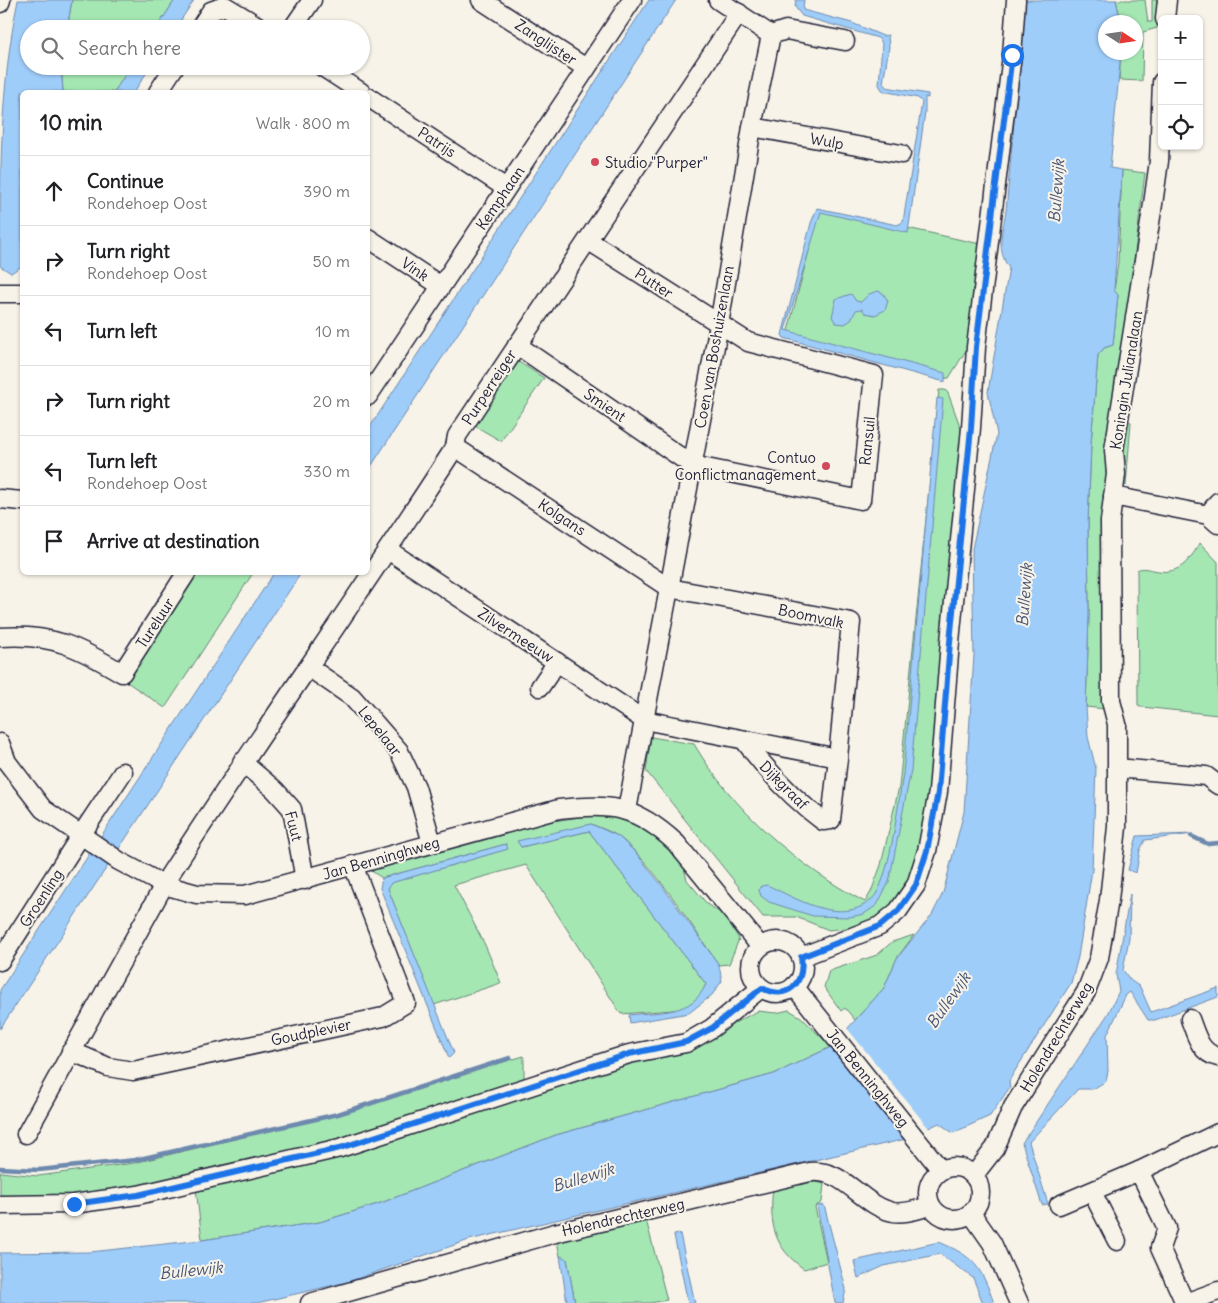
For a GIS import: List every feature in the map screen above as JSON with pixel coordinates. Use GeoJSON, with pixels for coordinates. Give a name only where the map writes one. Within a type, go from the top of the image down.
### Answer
{"type":"FeatureCollection","features":[{"type":"Feature","properties":{"kind":"street"},"geometry":{"type":"LineString","coordinates":[[298,20],[312,0]]}},
{"type":"Feature","properties":{"kind":"street","name":"Zanglijster"},"geometry":{"type":"LineString","coordinates":[[481,0],[586,68]]}},
{"type":"Feature","properties":{"kind":"street","name":"Kemphaan"},"geometry":{"type":"LineString","coordinates":[[370,391],[632,0]]}},
{"type":"Feature","properties":{"kind":"street"},"geometry":{"type":"LineString","coordinates":[[718,0],[771,35],[786,30],[845,41]]}},
{"type":"Feature","properties":{"kind":"street"},"geometry":{"type":"LineString","coordinates":[[801,957],[861,935],[880,926],[892,916],[916,885],[927,851],[938,792],[950,642],[971,428],[976,347],[1012,55],[1016,0]]}},
{"type":"Feature","properties":{"kind":"street"},"geometry":{"type":"LineString","coordinates":[[1165,15],[1167,0]]}},
{"type":"Feature","properties":{"kind":"street"},"geometry":{"type":"LineString","coordinates":[[205,20],[211,11],[226,6],[249,20]]}},
{"type":"Feature","properties":{"kind":"street","name":"Purperreiger"},"geometry":{"type":"LineString","coordinates":[[242,762],[310,668],[455,447],[457,436],[589,241],[739,13]]}},
{"type":"Feature","properties":{"kind":"street","name":"Coen van Boshuizenlaan"},"geometry":{"type":"LineString","coordinates":[[627,810],[719,325],[752,127],[771,35]]}},
{"type":"Feature","properties":{"kind":"street"},"geometry":{"type":"LineString","coordinates":[[159,90],[169,75]]}},
{"type":"Feature","properties":{"kind":"street"},"geometry":{"type":"LineString","coordinates":[[335,75],[358,90]]}},
{"type":"Feature","properties":{"kind":"street","name":"Patrijs"},"geometry":{"type":"LineString","coordinates":[[370,98],[506,188]]}},
{"type":"Feature","properties":{"kind":"street","name":"Koningin Julianalaan"},"geometry":{"type":"LineString","coordinates":[[1117,768],[1118,724],[1111,701],[1110,521],[1116,474],[1114,450],[1158,170],[1161,105]]}},
{"type":"Feature","properties":{"kind":"street","name":"Wulp"},"geometry":{"type":"LineString","coordinates":[[752,127],[902,154]]}},
{"type":"Feature","properties":{"kind":"street","name":"Vink"},"geometry":{"type":"LineString","coordinates":[[370,239],[441,286]]}},
{"type":"Feature","properties":{"kind":"street","name":"Putter"},"geometry":{"type":"LineString","coordinates":[[589,241],[719,325]]}},
{"type":"Feature","properties":{"kind":"street"},"geometry":{"type":"LineString","coordinates":[[0,293],[20,293]]}},
{"type":"Feature","properties":{"kind":"street","name":"Ransuil"},"geometry":{"type":"LineString","coordinates":[[692,465],[862,500],[874,375],[748,342],[719,325]]}},
{"type":"Feature","properties":{"kind":"street","name":"Smient"},"geometry":{"type":"LineString","coordinates":[[517,345],[692,465]]}},
{"type":"Feature","properties":{"kind":"street","name":"Kolgans"},"geometry":{"type":"LineString","coordinates":[[455,447],[669,588]]}},
{"type":"Feature","properties":{"kind":"street"},"geometry":{"type":"LineString","coordinates":[[1113,496],[1215,514]]}},
{"type":"Feature","properties":{"kind":"street"},"geometry":{"type":"LineString","coordinates":[[0,499],[20,501]]}},
{"type":"Feature","properties":{"kind":"street","name":"Zilvermeeuw"},"geometry":{"type":"LineString","coordinates":[[388,550],[644,720]]}},
{"type":"Feature","properties":{"kind":"street","name":"Tureluur"},"geometry":{"type":"LineString","coordinates":[[0,637],[47,639],[83,649],[122,673],[181,575]]}},
{"type":"Feature","properties":{"kind":"street","name":"Boomvalk"},"geometry":{"type":"LineString","coordinates":[[669,588],[851,622],[831,820]]}},
{"type":"Feature","properties":{"kind":"street"},"geometry":{"type":"LineString","coordinates":[[540,687],[557,662]]}},
{"type":"Feature","properties":{"kind":"street","name":"Lepelaar"},"geometry":{"type":"LineString","coordinates":[[310,668],[352,697],[399,751],[416,786],[432,843]]}},
{"type":"Feature","properties":{"kind":"street"},"geometry":{"type":"LineString","coordinates":[[644,720],[838,758]]}},
{"type":"Feature","properties":{"kind":"street","name":"Dijkgraaf"},"geometry":{"type":"LineString","coordinates":[[744,740],[768,772],[804,806],[823,821],[831,820]]}},
{"type":"Feature","properties":{"kind":"street","name":"Jan Benninghweg"},"geometry":{"type":"LineString","coordinates":[[0,743],[7,762],[43,809],[119,861],[164,885],[197,894],[245,895],[306,880],[353,865],[559,809],[599,805],[627,810],[660,828],[676,842],[760,946]]}},
{"type":"Feature","properties":{"kind":"street"},"geometry":{"type":"LineString","coordinates":[[26,1134],[164,885],[242,762]]}},
{"type":"Feature","properties":{"kind":"street","name":"Fuut"},"geometry":{"type":"LineString","coordinates":[[242,762],[275,790],[292,809],[306,880]]}},
{"type":"Feature","properties":{"kind":"street"},"geometry":{"type":"LineString","coordinates":[[1117,768],[1206,776],[1218,785]]}},
{"type":"Feature","properties":{"kind":"street","name":"Holendrechterweg"},"geometry":{"type":"LineString","coordinates":[[974,1176],[995,1148],[1013,1107],[1086,992],[1099,958],[1109,900],[1117,827],[1117,768]]}},
{"type":"Feature","properties":{"kind":"street","name":"Groenling"},"geometry":{"type":"LineString","coordinates":[[0,961],[84,838],[123,772]]}},
{"type":"Feature","properties":{"kind":"street","name":"Goudplevier"},"geometry":{"type":"LineString","coordinates":[[71,1051],[108,1067],[133,1071],[383,1017],[406,1003],[353,865]]}},
{"type":"Feature","properties":{"kind":"street"},"geometry":{"type":"LineString","coordinates":[[783,941],[791,944],[801,957],[803,968],[800,978],[794,986],[778,993],[762,988],[756,982],[751,967],[752,960],[760,946],[767,942],[783,941]]}},
{"type":"Feature","properties":{"kind":"street","name":"Jan Benninghweg"},"geometry":{"type":"LineString","coordinates":[[794,986],[941,1170]]}},
{"type":"Feature","properties":{"kind":"street"},"geometry":{"type":"LineString","coordinates":[[0,1205],[74,1204],[138,1195],[340,1148],[629,1054],[686,1042],[712,1028],[762,988]]}},
{"type":"Feature","properties":{"kind":"street"},"geometry":{"type":"LineString","coordinates":[[1190,1019],[1201,1046],[1209,1055],[1218,1057]]}},
{"type":"Feature","properties":{"kind":"street"},"geometry":{"type":"LineString","coordinates":[[1059,1205],[1092,1192],[1095,1188],[1139,1171],[1218,1133]]}},
{"type":"Feature","properties":{"kind":"street"},"geometry":{"type":"LineString","coordinates":[[958,1167],[974,1176],[980,1191],[976,1207],[971,1213],[964,1217],[949,1219],[936,1212],[931,1206],[928,1198],[930,1182],[941,1170],[958,1167]]}},
{"type":"Feature","properties":{"kind":"street"},"geometry":{"type":"LineString","coordinates":[[1139,1171],[1167,1228],[1160,1248],[1185,1303],[1218,1291]]}},
{"type":"Feature","properties":{"kind":"street","name":"Holendrechterweg"},"geometry":{"type":"LineString","coordinates":[[310,1303],[555,1233],[810,1172],[823,1172],[834,1176],[886,1210],[904,1212],[931,1206]]}},
{"type":"Feature","properties":{"kind":"street"},"geometry":{"type":"LineString","coordinates":[[1092,1192],[1117,1242]]}},
{"type":"Feature","properties":{"kind":"street"},"geometry":{"type":"LineString","coordinates":[[971,1213],[992,1243],[1019,1303]]}},
{"type":"Feature","properties":{"kind":"green space"},"geometry":{"type":"Polygon","coordinates":[[[72,0],[175,0],[162,20],[69,20],[72,0]]]}},
{"type":"Feature","properties":{"kind":"green space"},"geometry":{"type":"Polygon","coordinates":[[[1116,0],[1145,0],[1148,22],[1152,22],[1152,0],[1160,0],[1157,28],[1143,32],[1143,15],[1119,15],[1116,0]]]}},
{"type":"Feature","properties":{"kind":"green space"},"geometry":{"type":"Polygon","coordinates":[[[1120,60],[1142,60],[1142,81],[1119,80],[1120,60]]]}},
{"type":"Feature","properties":{"kind":"green space"},"geometry":{"type":"Polygon","coordinates":[[[62,75],[125,75],[115,90],[63,90],[62,75]]]}},
{"type":"Feature","properties":{"kind":"green space"},"geometry":{"type":"Polygon","coordinates":[[[1122,170],[1145,173],[1114,420],[1105,709],[1086,707],[1089,615],[1088,524],[1091,443],[1098,355],[1104,348],[1113,345],[1118,295],[1114,291],[1118,262],[1122,170]]]}},
{"type":"Feature","properties":{"kind":"green space"},"geometry":{"type":"Polygon","coordinates":[[[820,209],[985,245],[975,336],[949,378],[937,379],[786,338],[820,209]]]}},
{"type":"Feature","properties":{"kind":"green space"},"geometry":{"type":"Polygon","coordinates":[[[514,359],[544,378],[501,441],[470,423],[514,359]]]}},
{"type":"Feature","properties":{"kind":"green space"},"geometry":{"type":"Polygon","coordinates":[[[939,390],[945,390],[948,393],[965,440],[927,808],[912,881],[882,915],[863,926],[829,930],[796,917],[763,917],[646,771],[651,737],[694,744],[727,791],[769,834],[815,872],[865,902],[871,892],[881,865],[899,787],[939,390]]]}},
{"type":"Feature","properties":{"kind":"green space"},"geometry":{"type":"Polygon","coordinates":[[[1124,420],[1131,422],[1126,486],[1123,482],[1119,452],[1124,420]]]}},
{"type":"Feature","properties":{"kind":"green space"},"geometry":{"type":"Polygon","coordinates":[[[1200,543],[1218,562],[1218,715],[1142,707],[1138,705],[1137,570],[1145,568],[1169,571],[1176,569],[1186,562],[1200,543]]]}},
{"type":"Feature","properties":{"kind":"green space"},"geometry":{"type":"Polygon","coordinates":[[[197,575],[252,575],[165,708],[127,682],[197,575]]]}},
{"type":"Feature","properties":{"kind":"green space"},"geometry":{"type":"Polygon","coordinates":[[[593,815],[615,817],[632,823],[667,844],[683,864],[687,880],[708,905],[724,915],[739,939],[729,964],[719,965],[646,863],[619,837],[591,824],[521,847],[589,831],[706,984],[701,995],[685,1009],[621,1014],[526,865],[454,885],[485,945],[501,983],[434,1005],[388,889],[390,883],[507,849],[506,844],[382,878],[370,870],[527,825],[593,815]]]}},
{"type":"Feature","properties":{"kind":"green space"},"geometry":{"type":"Polygon","coordinates":[[[914,935],[897,958],[884,988],[855,1020],[845,1008],[841,1011],[824,987],[829,971],[877,955],[892,942],[914,935]]]}},
{"type":"Feature","properties":{"kind":"green space"},"geometry":{"type":"Polygon","coordinates":[[[789,1010],[801,1017],[831,1047],[774,1074],[556,1135],[381,1203],[320,1222],[202,1240],[196,1188],[724,1028],[758,1011],[776,1013],[789,1010]]]}},
{"type":"Feature","properties":{"kind":"green space"},"geometry":{"type":"Polygon","coordinates":[[[524,1056],[524,1081],[340,1140],[148,1186],[52,1198],[0,1199],[0,1172],[38,1176],[134,1163],[339,1114],[458,1075],[524,1056]]]}},
{"type":"Feature","properties":{"kind":"green space"},"geometry":{"type":"Polygon","coordinates":[[[816,1182],[824,1184],[822,1202],[815,1207],[827,1262],[804,1269],[786,1252],[775,1233],[772,1212],[773,1187],[816,1182]]]}},
{"type":"Feature","properties":{"kind":"green space"},"geometry":{"type":"Polygon","coordinates":[[[645,1216],[667,1300],[650,1303],[575,1303],[567,1259],[560,1256],[556,1236],[645,1216]]]}},
{"type":"Feature","properties":{"kind":"water"},"geometry":{"type":"Polygon","coordinates":[[[18,0],[72,0],[69,20],[20,20],[20,75],[62,75],[63,90],[20,90],[20,267],[11,273],[0,266],[2,132],[12,33],[18,0]]]}},
{"type":"Feature","properties":{"kind":"water"},"geometry":{"type":"Polygon","coordinates":[[[175,0],[194,0],[181,20],[162,20],[175,0]]]}},
{"type":"Feature","properties":{"kind":"water"},"geometry":{"type":"Polygon","coordinates":[[[649,0],[676,0],[370,468],[370,427],[649,0]]]}},
{"type":"Feature","properties":{"kind":"water"},"geometry":{"type":"Polygon","coordinates":[[[796,0],[804,0],[803,10],[852,23],[883,36],[888,35],[889,47],[883,83],[886,87],[928,94],[928,98],[925,97],[925,112],[908,233],[821,212],[785,330],[945,373],[945,382],[784,338],[782,335],[811,223],[817,208],[897,225],[903,222],[922,102],[918,98],[883,91],[879,85],[882,43],[878,38],[802,16],[795,7],[796,0]]]}},
{"type":"Feature","properties":{"kind":"water","name":"Bullewijk"},"geometry":{"type":"Polygon","coordinates":[[[1025,0],[1116,0],[1119,15],[1098,15],[1098,60],[1120,60],[1110,168],[1122,170],[1114,290],[1118,295],[1113,345],[1104,348],[1098,355],[1091,443],[1086,707],[1088,737],[1096,769],[1092,870],[1078,957],[1071,983],[1013,1074],[1009,1081],[1010,1087],[990,1116],[953,1133],[939,1123],[906,1139],[469,1240],[347,1282],[257,1303],[0,1303],[0,1253],[90,1252],[202,1240],[320,1222],[381,1203],[556,1135],[774,1074],[831,1047],[884,988],[897,958],[932,915],[943,893],[964,812],[974,655],[972,549],[997,434],[988,392],[1009,268],[1002,254],[1001,247],[1025,0]]]}},
{"type":"Feature","properties":{"kind":"water"},"geometry":{"type":"Polygon","coordinates":[[[125,75],[145,75],[135,90],[115,90],[125,75]]]}},
{"type":"Feature","properties":{"kind":"water"},"geometry":{"type":"Polygon","coordinates":[[[878,291],[883,293],[888,301],[885,310],[875,315],[865,313],[862,309],[856,310],[851,320],[845,324],[836,323],[832,317],[836,299],[851,294],[856,301],[861,302],[869,294],[878,291]]]}},
{"type":"Feature","properties":{"kind":"water"},"geometry":{"type":"Polygon","coordinates":[[[937,398],[943,399],[911,770],[889,882],[877,905],[864,914],[850,917],[813,916],[769,902],[761,896],[759,890],[761,886],[767,885],[807,904],[829,910],[839,911],[861,907],[876,894],[890,853],[903,774],[937,398]]]}},
{"type":"Feature","properties":{"kind":"water"},"geometry":{"type":"Polygon","coordinates":[[[273,575],[300,575],[0,1029],[0,990],[273,575]]]}},
{"type":"Feature","properties":{"kind":"water"},"geometry":{"type":"Polygon","coordinates":[[[591,824],[618,836],[636,853],[719,965],[722,981],[712,995],[689,1013],[630,1023],[629,1015],[663,1012],[684,1007],[700,994],[706,984],[589,831],[521,847],[517,841],[591,824]]]}},
{"type":"Feature","properties":{"kind":"water"},"geometry":{"type":"Polygon","coordinates":[[[1193,834],[1145,840],[1140,850],[1136,873],[1128,870],[1137,836],[1193,834]]]}},
{"type":"Feature","properties":{"kind":"water"},"geometry":{"type":"Polygon","coordinates":[[[506,844],[508,849],[391,883],[388,889],[454,1053],[449,1058],[380,888],[382,878],[506,844]]]}},
{"type":"Feature","properties":{"kind":"water"},"geometry":{"type":"Polygon","coordinates":[[[1130,894],[1129,939],[1123,970],[1130,980],[1140,987],[1151,1012],[1218,988],[1218,997],[1155,1020],[1148,1020],[1130,992],[1126,995],[1107,1035],[1108,1071],[1106,1081],[1093,1089],[1078,1089],[1029,1142],[1048,1204],[1042,1205],[1022,1143],[1108,1014],[1119,991],[1116,975],[1130,894]]]}},
{"type":"Feature","properties":{"kind":"water"},"geometry":{"type":"Polygon","coordinates":[[[824,1205],[846,1289],[843,1303],[835,1303],[817,1206],[824,1205]]]}},
{"type":"Feature","properties":{"kind":"water"},"geometry":{"type":"Polygon","coordinates":[[[680,1234],[695,1303],[688,1303],[674,1235],[680,1234]]]}},
{"type":"Feature","properties":{"kind":"water"},"geometry":{"type":"Polygon","coordinates":[[[939,1242],[969,1258],[985,1280],[994,1303],[983,1303],[973,1278],[940,1254],[884,1266],[858,1278],[854,1261],[939,1242]]]}},
{"type":"Feature","properties":{"kind":"water"},"geometry":{"type":"Polygon","coordinates":[[[560,1256],[567,1259],[575,1303],[567,1303],[560,1256]]]}},
{"type":"Feature","properties":{"kind":"pier"},"geometry":{"type":"Polygon","coordinates":[[[846,1027],[931,1131],[906,1141],[829,1046],[846,1027]]]}},
{"type":"Feature","properties":{"kind":"waterway"},"geometry":{"type":"LineString","coordinates":[[1191,836],[1208,844],[1218,843]]}},
{"type":"Feature","properties":{"kind":"waterway"},"geometry":{"type":"LineString","coordinates":[[0,1168],[39,1170],[135,1160],[338,1114],[510,1058]]}},
{"type":"Feature","properties":{"kind":"place","name":"Studio \"Purper\""},"geometry":{"type":"Point","coordinates":[595,162]}},
{"type":"Feature","properties":{"kind":"place","name":"Contuo Conflictmanagement"},"geometry":{"type":"Point","coordinates":[826,466]}},
{"type":"Feature","properties":{"kind":"route"},"geometry":{"type":"LineString","coordinates":[[74,1204],[138,1195],[340,1148],[629,1054],[686,1042],[712,1028],[762,988],[769,992],[778,993],[794,986],[800,978],[803,968],[801,957],[823,950],[880,926],[898,911],[916,885],[927,851],[938,792],[950,642],[971,428],[976,347],[1012,55]]}}]}
